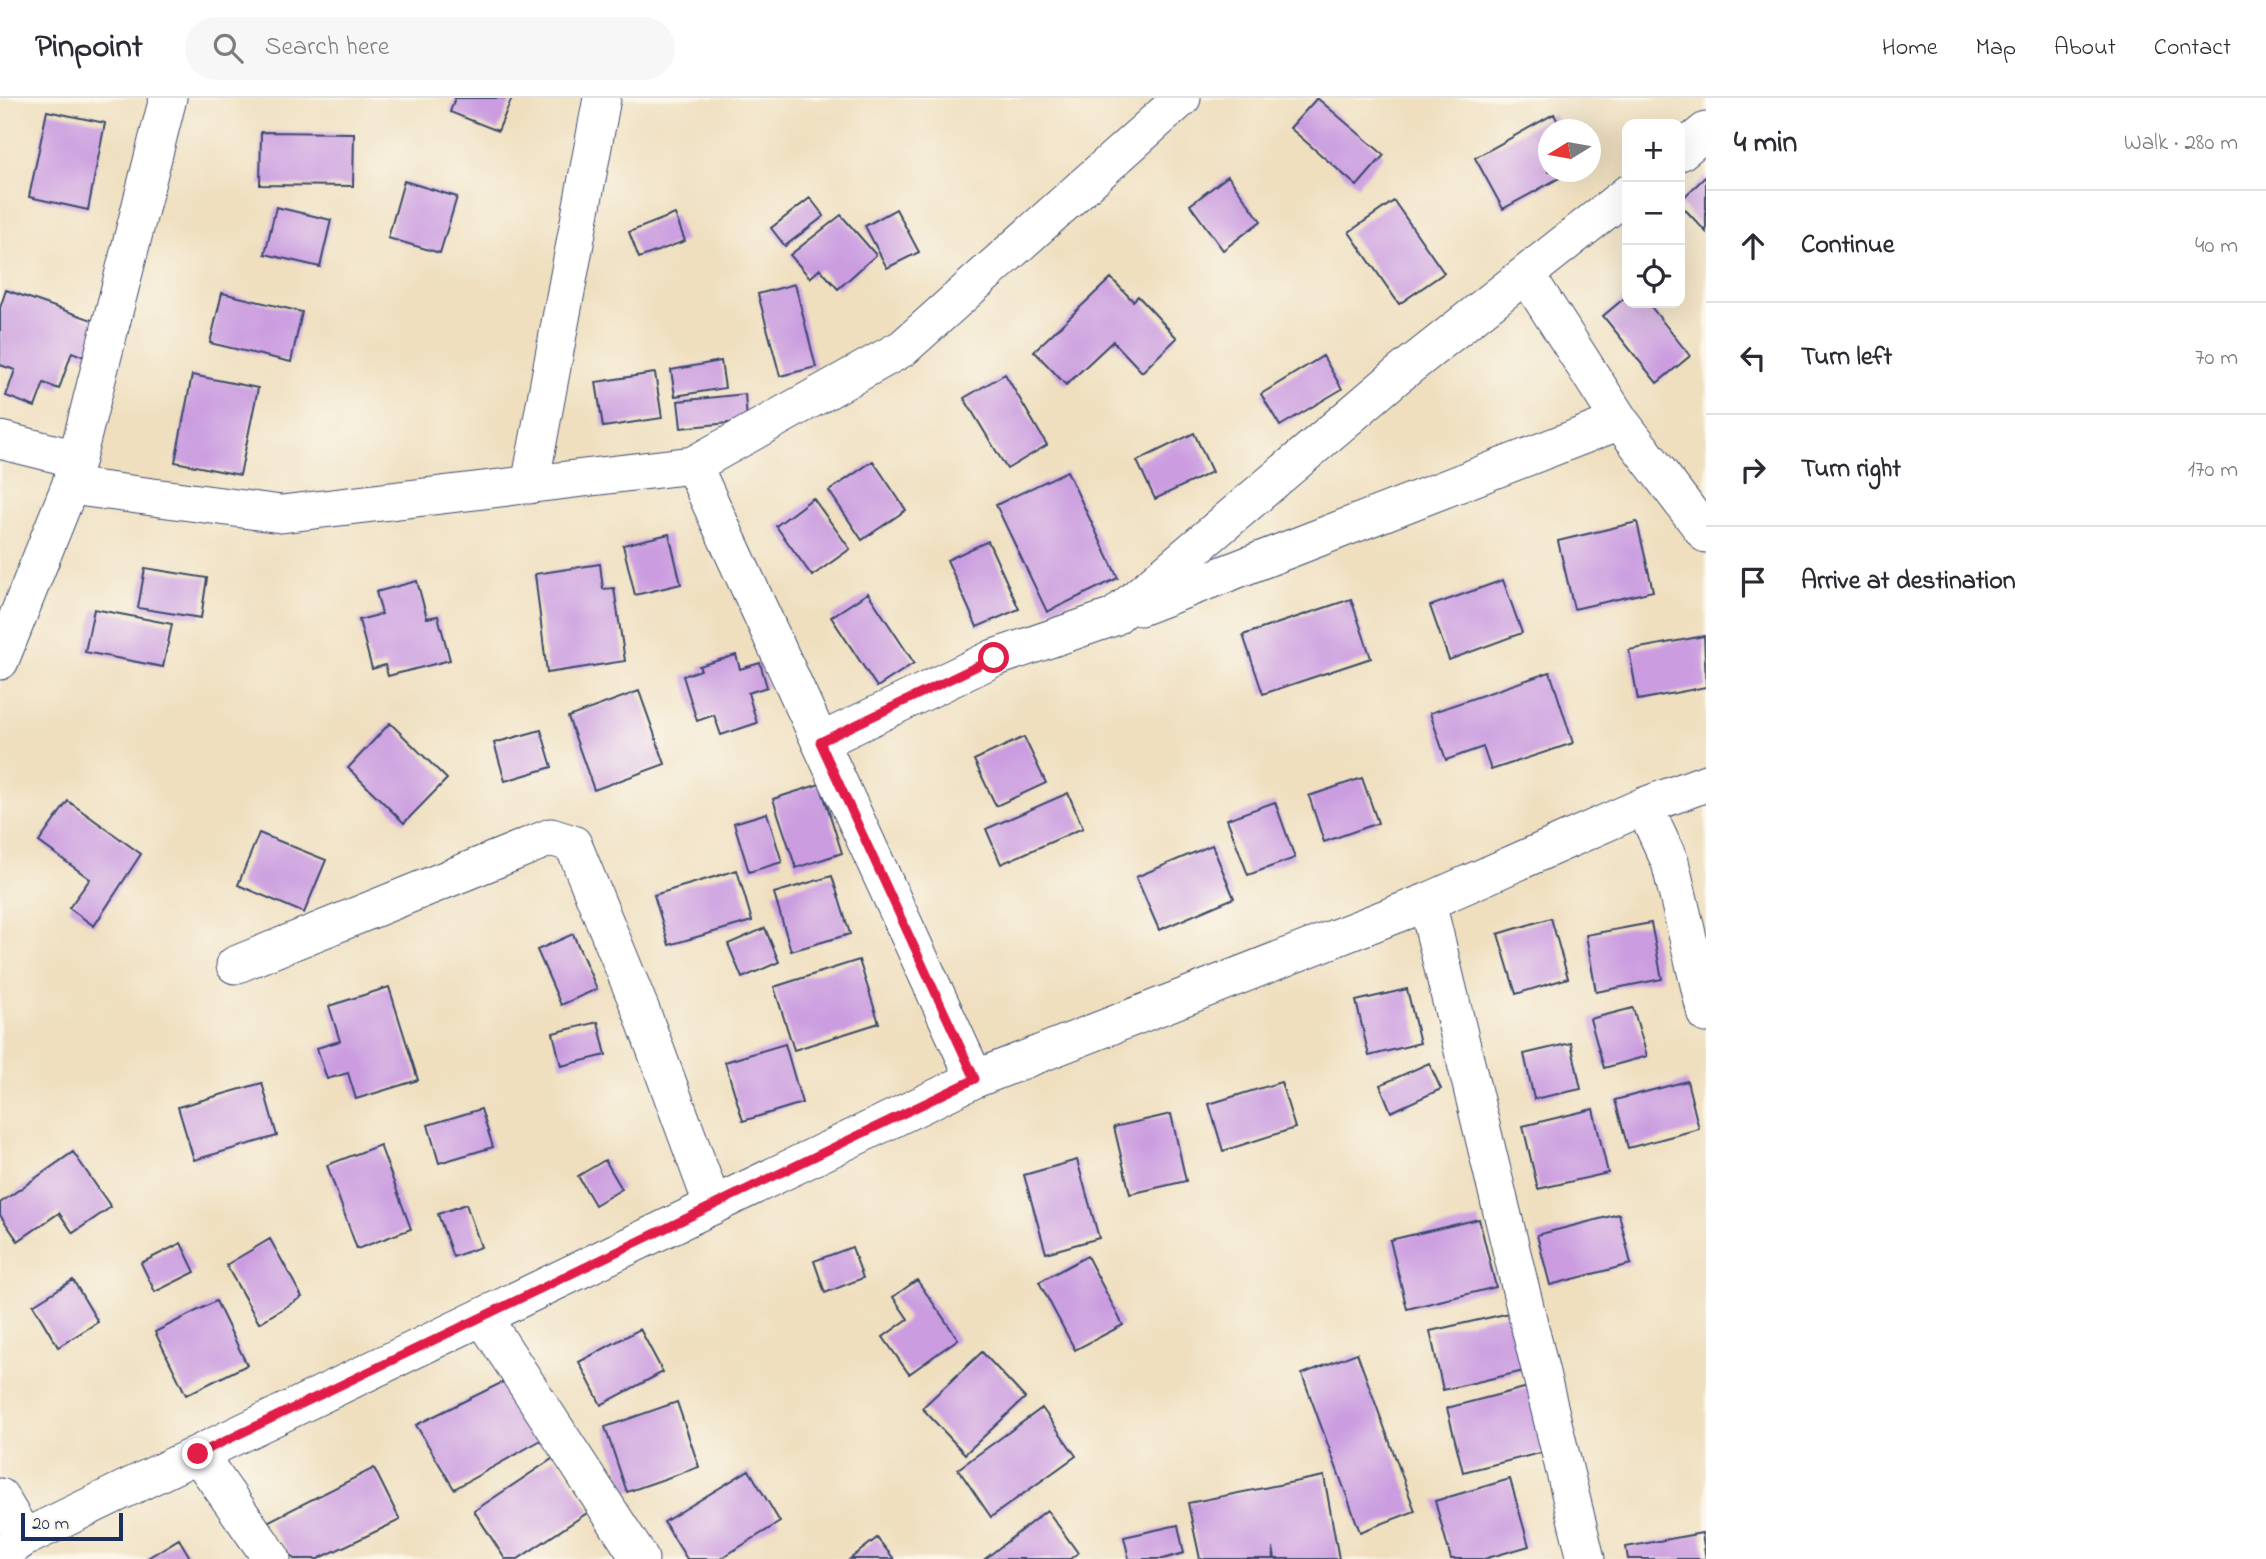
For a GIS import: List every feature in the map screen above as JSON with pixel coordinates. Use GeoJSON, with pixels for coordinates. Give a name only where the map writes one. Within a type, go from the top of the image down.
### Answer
{"type":"FeatureCollection","features":[{"type":"Feature","properties":{"kind":"street"},"geometry":{"type":"LineString","coordinates":[[0,661],[73,473],[168,98]]}},
{"type":"Feature","properties":{"kind":"street"},"geometry":{"type":"LineString","coordinates":[[530,485],[602,98]]}},
{"type":"Feature","properties":{"kind":"street"},"geometry":{"type":"LineString","coordinates":[[0,440],[73,473],[281,514],[694,465],[903,348],[1182,98]]}},
{"type":"Feature","properties":{"kind":"street"},"geometry":{"type":"LineString","coordinates":[[1685,148],[1706,131]]}},
{"type":"Feature","properties":{"kind":"street"},"geometry":{"type":"LineString","coordinates":[[1114,617],[1397,376],[1622,198]]}},
{"type":"Feature","properties":{"kind":"street"},"geometry":{"type":"LineString","coordinates":[[1526,274],[1620,421],[1706,534]]}},
{"type":"Feature","properties":{"kind":"street"},"geometry":{"type":"LineString","coordinates":[[820,742],[994,658],[1114,617],[1620,421]]}},
{"type":"Feature","properties":{"kind":"street"},"geometry":{"type":"LineString","coordinates":[[694,465],[975,1079]]}},
{"type":"Feature","properties":{"kind":"street"},"geometry":{"type":"LineString","coordinates":[[0,1497],[12,1546],[975,1079],[1427,902],[1644,806],[1706,783]]}},
{"type":"Feature","properties":{"kind":"street"},"geometry":{"type":"LineString","coordinates":[[1644,806],[1670,862],[1706,1014]]}},
{"type":"Feature","properties":{"kind":"street"},"geometry":{"type":"LineString","coordinates":[[235,965],[551,837],[573,844],[642,1013],[713,1206]]}},
{"type":"Feature","properties":{"kind":"street"},"geometry":{"type":"LineString","coordinates":[[1427,902],[1586,1559]]}},
{"type":"Feature","properties":{"kind":"street"},"geometry":{"type":"LineString","coordinates":[[483,1317],[640,1559]]}},
{"type":"Feature","properties":{"kind":"street"},"geometry":{"type":"LineString","coordinates":[[198,1454],[272,1559]]}},
{"type":"Feature","properties":{"kind":"building"},"geometry":{"type":"Polygon","coordinates":[[[455,98],[512,98],[498,131],[450,112],[455,98]]]}},
{"type":"Feature","properties":{"kind":"building"},"geometry":{"type":"Polygon","coordinates":[[[1317,98],[1384,155],[1357,186],[1290,128],[1317,98]]]}},
{"type":"Feature","properties":{"kind":"building"},"geometry":{"type":"Polygon","coordinates":[[[47,111],[105,123],[88,210],[29,197],[47,111]]]}},
{"type":"Feature","properties":{"kind":"building"},"geometry":{"type":"Polygon","coordinates":[[[1538,123],[1538,182],[1552,182],[1503,209],[1475,158],[1538,123]]]}},
{"type":"Feature","properties":{"kind":"building"},"geometry":{"type":"Polygon","coordinates":[[[261,132],[354,133],[353,186],[260,185],[261,132]]]}},
{"type":"Feature","properties":{"kind":"building"},"geometry":{"type":"Polygon","coordinates":[[[1228,176],[1261,221],[1223,250],[1190,205],[1228,176]]]}},
{"type":"Feature","properties":{"kind":"building"},"geometry":{"type":"Polygon","coordinates":[[[1706,176],[1706,232],[1685,209],[1685,196],[1706,176]]]}},
{"type":"Feature","properties":{"kind":"building"},"geometry":{"type":"Polygon","coordinates":[[[404,181],[457,197],[440,253],[388,238],[404,181]]]}},
{"type":"Feature","properties":{"kind":"building"},"geometry":{"type":"Polygon","coordinates":[[[810,198],[824,216],[785,246],[771,228],[810,198]]]}},
{"type":"Feature","properties":{"kind":"building"},"geometry":{"type":"Polygon","coordinates":[[[1394,201],[1444,273],[1399,304],[1349,232],[1394,201]]]}},
{"type":"Feature","properties":{"kind":"building"},"geometry":{"type":"Polygon","coordinates":[[[276,207],[331,220],[320,267],[265,254],[276,207]]]}},
{"type":"Feature","properties":{"kind":"building"},"geometry":{"type":"Polygon","coordinates":[[[896,209],[919,252],[887,268],[865,226],[896,209]]]}},
{"type":"Feature","properties":{"kind":"building"},"geometry":{"type":"Polygon","coordinates":[[[675,214],[685,241],[639,258],[629,232],[675,214]]]}},
{"type":"Feature","properties":{"kind":"building"},"geometry":{"type":"Polygon","coordinates":[[[841,215],[876,255],[838,289],[820,269],[810,278],[790,255],[841,215]]]}},
{"type":"Feature","properties":{"kind":"building"},"geometry":{"type":"Polygon","coordinates":[[[1111,278],[1133,301],[1138,296],[1177,338],[1142,372],[1113,341],[1066,385],[1034,351],[1111,278]]]}},
{"type":"Feature","properties":{"kind":"building"},"geometry":{"type":"Polygon","coordinates":[[[795,284],[816,367],[780,376],[758,294],[795,284]]]}},
{"type":"Feature","properties":{"kind":"building"},"geometry":{"type":"Polygon","coordinates":[[[6,290],[101,323],[89,359],[72,352],[59,389],[44,383],[35,407],[6,396],[15,370],[0,365],[0,308],[6,290]]]}},
{"type":"Feature","properties":{"kind":"building"},"geometry":{"type":"Polygon","coordinates":[[[222,293],[302,312],[291,362],[210,343],[222,293]]]}},
{"type":"Feature","properties":{"kind":"building"},"geometry":{"type":"Polygon","coordinates":[[[1622,300],[1622,308],[1652,308],[1690,356],[1657,383],[1603,316],[1622,300]]]}},
{"type":"Feature","properties":{"kind":"building"},"geometry":{"type":"Polygon","coordinates":[[[1323,356],[1342,389],[1280,426],[1261,394],[1323,356]]]}},
{"type":"Feature","properties":{"kind":"building"},"geometry":{"type":"Polygon","coordinates":[[[721,361],[725,388],[675,396],[671,370],[721,361]]]}},
{"type":"Feature","properties":{"kind":"building"},"geometry":{"type":"Polygon","coordinates":[[[655,373],[662,418],[603,427],[596,382],[655,373]]]}},
{"type":"Feature","properties":{"kind":"building"},"geometry":{"type":"Polygon","coordinates":[[[1005,374],[1047,445],[1007,469],[964,398],[1005,374]]]}},
{"type":"Feature","properties":{"kind":"building"},"geometry":{"type":"Polygon","coordinates":[[[192,375],[258,388],[240,475],[175,462],[192,375]]]}},
{"type":"Feature","properties":{"kind":"building"},"geometry":{"type":"Polygon","coordinates":[[[745,394],[747,421],[681,428],[678,401],[745,394]]]}},
{"type":"Feature","properties":{"kind":"building"},"geometry":{"type":"Polygon","coordinates":[[[1194,433],[1212,472],[1155,499],[1137,461],[1194,433]]]}},
{"type":"Feature","properties":{"kind":"building"},"geometry":{"type":"Polygon","coordinates":[[[873,461],[906,510],[862,540],[829,491],[873,461]]]}},
{"type":"Feature","properties":{"kind":"building"},"geometry":{"type":"Polygon","coordinates":[[[1067,471],[1118,578],[1047,612],[996,505],[1067,471]]]}},
{"type":"Feature","properties":{"kind":"building"},"geometry":{"type":"Polygon","coordinates":[[[813,498],[850,549],[812,576],[776,526],[813,498]]]}},
{"type":"Feature","properties":{"kind":"building"},"geometry":{"type":"Polygon","coordinates":[[[1637,522],[1653,591],[1574,609],[1558,541],[1637,522]]]}},
{"type":"Feature","properties":{"kind":"building"},"geometry":{"type":"Polygon","coordinates":[[[669,534],[681,584],[635,595],[623,545],[669,534]]]}},
{"type":"Feature","properties":{"kind":"building"},"geometry":{"type":"Polygon","coordinates":[[[988,541],[1019,609],[977,627],[947,560],[988,541]]]}},
{"type":"Feature","properties":{"kind":"building"},"geometry":{"type":"Polygon","coordinates":[[[600,564],[603,589],[614,588],[625,661],[547,673],[535,574],[600,564]]]}},
{"type":"Feature","properties":{"kind":"building"},"geometry":{"type":"Polygon","coordinates":[[[145,568],[207,578],[201,618],[138,608],[145,568]]]}},
{"type":"Feature","properties":{"kind":"building"},"geometry":{"type":"Polygon","coordinates":[[[1503,580],[1522,633],[1449,660],[1430,606],[1503,580]]]}},
{"type":"Feature","properties":{"kind":"building"},"geometry":{"type":"Polygon","coordinates":[[[417,581],[427,618],[438,616],[450,660],[388,676],[385,665],[372,669],[359,620],[382,614],[376,592],[417,581]]]}},
{"type":"Feature","properties":{"kind":"building"},"geometry":{"type":"Polygon","coordinates":[[[868,593],[914,663],[877,687],[831,617],[868,593]]]}},
{"type":"Feature","properties":{"kind":"building"},"geometry":{"type":"Polygon","coordinates":[[[1351,599],[1371,658],[1263,694],[1243,635],[1351,599]]]}},
{"type":"Feature","properties":{"kind":"building"},"geometry":{"type":"Polygon","coordinates":[[[94,609],[172,624],[163,667],[85,652],[94,609]]]}},
{"type":"Feature","properties":{"kind":"building"},"geometry":{"type":"Polygon","coordinates":[[[1704,636],[1706,687],[1638,700],[1629,650],[1704,636]]]}},
{"type":"Feature","properties":{"kind":"building"},"geometry":{"type":"Polygon","coordinates":[[[736,655],[740,669],[760,663],[767,687],[748,693],[757,723],[721,735],[714,715],[697,721],[683,676],[701,670],[699,666],[736,655]]]}},
{"type":"Feature","properties":{"kind":"building"},"geometry":{"type":"Polygon","coordinates":[[[1550,672],[1573,743],[1491,770],[1483,747],[1446,760],[1430,713],[1550,672]]]}},
{"type":"Feature","properties":{"kind":"building"},"geometry":{"type":"Polygon","coordinates":[[[639,691],[665,764],[594,790],[568,717],[639,691]]]}},
{"type":"Feature","properties":{"kind":"building"},"geometry":{"type":"Polygon","coordinates":[[[390,723],[447,779],[404,823],[348,768],[390,723]]]}},
{"type":"Feature","properties":{"kind":"building"},"geometry":{"type":"Polygon","coordinates":[[[541,730],[552,767],[505,781],[494,743],[541,730]]]}},
{"type":"Feature","properties":{"kind":"building"},"geometry":{"type":"Polygon","coordinates":[[[1024,737],[1046,783],[996,806],[974,760],[1024,737]]]}},
{"type":"Feature","properties":{"kind":"building"},"geometry":{"type":"Polygon","coordinates":[[[1362,778],[1378,823],[1324,842],[1309,796],[1362,778]]]}},
{"type":"Feature","properties":{"kind":"building"},"geometry":{"type":"Polygon","coordinates":[[[820,784],[842,853],[796,868],[773,799],[820,784]]]}},
{"type":"Feature","properties":{"kind":"building"},"geometry":{"type":"Polygon","coordinates":[[[1068,793],[1083,828],[1001,864],[986,829],[1068,793]]]}},
{"type":"Feature","properties":{"kind":"building"},"geometry":{"type":"Polygon","coordinates":[[[68,801],[141,854],[94,926],[69,908],[90,879],[39,842],[68,801]]]}},
{"type":"Feature","properties":{"kind":"building"},"geometry":{"type":"Polygon","coordinates":[[[1275,802],[1295,858],[1248,875],[1227,819],[1275,802]]]}},
{"type":"Feature","properties":{"kind":"building"},"geometry":{"type":"Polygon","coordinates":[[[767,813],[782,862],[749,872],[734,823],[767,813]]]}},
{"type":"Feature","properties":{"kind":"building"},"geometry":{"type":"Polygon","coordinates":[[[259,833],[326,860],[304,913],[238,885],[259,833]]]}},
{"type":"Feature","properties":{"kind":"building"},"geometry":{"type":"Polygon","coordinates":[[[1212,845],[1234,898],[1159,930],[1136,877],[1212,845]]]}},
{"type":"Feature","properties":{"kind":"building"},"geometry":{"type":"Polygon","coordinates":[[[737,870],[752,921],[669,945],[654,895],[737,870]]]}},
{"type":"Feature","properties":{"kind":"building"},"geometry":{"type":"Polygon","coordinates":[[[832,876],[850,934],[791,951],[774,893],[832,876]]]}},
{"type":"Feature","properties":{"kind":"building"},"geometry":{"type":"Polygon","coordinates":[[[1551,918],[1568,978],[1516,994],[1498,934],[1551,918]]]}},
{"type":"Feature","properties":{"kind":"building"},"geometry":{"type":"Polygon","coordinates":[[[1651,923],[1662,979],[1596,992],[1586,935],[1651,923]]]}},
{"type":"Feature","properties":{"kind":"building"},"geometry":{"type":"Polygon","coordinates":[[[765,928],[779,962],[742,978],[728,944],[765,928]]]}},
{"type":"Feature","properties":{"kind":"building"},"geometry":{"type":"Polygon","coordinates":[[[573,934],[597,989],[561,1005],[537,950],[573,934]]]}},
{"type":"Feature","properties":{"kind":"building"},"geometry":{"type":"Polygon","coordinates":[[[859,960],[879,1023],[794,1050],[774,987],[859,960]]]}},
{"type":"Feature","properties":{"kind":"building"},"geometry":{"type":"Polygon","coordinates":[[[389,987],[418,1080],[356,1099],[348,1073],[327,1079],[317,1048],[340,1041],[329,1006],[389,987]]]}},
{"type":"Feature","properties":{"kind":"building"},"geometry":{"type":"Polygon","coordinates":[[[1407,989],[1420,1043],[1369,1056],[1356,1001],[1407,989]]]}},
{"type":"Feature","properties":{"kind":"building"},"geometry":{"type":"Polygon","coordinates":[[[1633,1008],[1647,1056],[1604,1068],[1590,1019],[1633,1008]]]}},
{"type":"Feature","properties":{"kind":"building"},"geometry":{"type":"Polygon","coordinates":[[[598,1022],[606,1055],[561,1066],[553,1033],[598,1022]]]}},
{"type":"Feature","properties":{"kind":"building"},"geometry":{"type":"Polygon","coordinates":[[[1571,1043],[1581,1089],[1534,1099],[1524,1054],[1571,1043]]]}},
{"type":"Feature","properties":{"kind":"building"},"geometry":{"type":"Polygon","coordinates":[[[785,1044],[802,1103],[743,1121],[725,1062],[785,1044]]]}},
{"type":"Feature","properties":{"kind":"building"},"geometry":{"type":"Polygon","coordinates":[[[1429,1063],[1441,1089],[1391,1112],[1380,1085],[1429,1063]]]}},
{"type":"Feature","properties":{"kind":"building"},"geometry":{"type":"Polygon","coordinates":[[[1687,1081],[1699,1129],[1628,1148],[1615,1100],[1687,1081]]]}},
{"type":"Feature","properties":{"kind":"building"},"geometry":{"type":"Polygon","coordinates":[[[1281,1082],[1295,1128],[1223,1151],[1209,1104],[1281,1082]]]}},
{"type":"Feature","properties":{"kind":"building"},"geometry":{"type":"Polygon","coordinates":[[[262,1083],[277,1136],[194,1160],[178,1107],[262,1083]]]}},
{"type":"Feature","properties":{"kind":"building"},"geometry":{"type":"Polygon","coordinates":[[[481,1109],[493,1147],[439,1163],[428,1125],[481,1109]]]}},
{"type":"Feature","properties":{"kind":"building"},"geometry":{"type":"Polygon","coordinates":[[[1593,1109],[1608,1173],[1538,1189],[1523,1126],[1593,1109]]]}},
{"type":"Feature","properties":{"kind":"building"},"geometry":{"type":"Polygon","coordinates":[[[1171,1114],[1186,1181],[1130,1194],[1114,1127],[1171,1114]]]}},
{"type":"Feature","properties":{"kind":"building"},"geometry":{"type":"Polygon","coordinates":[[[380,1145],[411,1229],[357,1249],[327,1165],[380,1145]]]}},
{"type":"Feature","properties":{"kind":"building"},"geometry":{"type":"Polygon","coordinates":[[[73,1152],[111,1207],[73,1233],[59,1213],[18,1241],[0,1215],[0,1203],[73,1152]]]}},
{"type":"Feature","properties":{"kind":"building"},"geometry":{"type":"Polygon","coordinates":[[[605,1160],[622,1189],[595,1205],[578,1176],[605,1160]]]}},
{"type":"Feature","properties":{"kind":"building"},"geometry":{"type":"Polygon","coordinates":[[[1077,1160],[1099,1238],[1046,1253],[1024,1175],[1077,1160]]]}},
{"type":"Feature","properties":{"kind":"building"},"geometry":{"type":"Polygon","coordinates":[[[466,1204],[481,1247],[453,1257],[438,1214],[466,1204]]]}},
{"type":"Feature","properties":{"kind":"building"},"geometry":{"type":"Polygon","coordinates":[[[1619,1214],[1631,1264],[1550,1285],[1537,1235],[1619,1214]]]}},
{"type":"Feature","properties":{"kind":"building"},"geometry":{"type":"Polygon","coordinates":[[[1479,1219],[1496,1287],[1407,1309],[1390,1240],[1479,1219]]]}},
{"type":"Feature","properties":{"kind":"building"},"geometry":{"type":"Polygon","coordinates":[[[270,1239],[302,1297],[259,1323],[226,1265],[270,1239]]]}},
{"type":"Feature","properties":{"kind":"building"},"geometry":{"type":"Polygon","coordinates":[[[181,1243],[195,1272],[155,1292],[141,1263],[181,1243]]]}},
{"type":"Feature","properties":{"kind":"building"},"geometry":{"type":"Polygon","coordinates":[[[852,1247],[863,1278],[825,1293],[814,1261],[852,1247]]]}},
{"type":"Feature","properties":{"kind":"building"},"geometry":{"type":"Polygon","coordinates":[[[1087,1256],[1123,1325],[1075,1350],[1039,1282],[1087,1256]]]}},
{"type":"Feature","properties":{"kind":"building"},"geometry":{"type":"Polygon","coordinates":[[[73,1280],[98,1322],[58,1347],[33,1305],[73,1280]]]}},
{"type":"Feature","properties":{"kind":"building"},"geometry":{"type":"Polygon","coordinates":[[[917,1280],[958,1339],[909,1374],[883,1337],[908,1319],[893,1297],[917,1280]]]}},
{"type":"Feature","properties":{"kind":"building"},"geometry":{"type":"Polygon","coordinates":[[[216,1301],[247,1365],[186,1395],[155,1332],[216,1301]]]}},
{"type":"Feature","properties":{"kind":"building"},"geometry":{"type":"Polygon","coordinates":[[[1514,1312],[1528,1370],[1443,1390],[1430,1331],[1514,1312]]]}},
{"type":"Feature","properties":{"kind":"building"},"geometry":{"type":"Polygon","coordinates":[[[640,1329],[663,1372],[601,1405],[579,1362],[640,1329]]]}},
{"type":"Feature","properties":{"kind":"building"},"geometry":{"type":"Polygon","coordinates":[[[982,1352],[1025,1398],[965,1454],[922,1408],[982,1352]]]}},
{"type":"Feature","properties":{"kind":"building"},"geometry":{"type":"Polygon","coordinates":[[[1357,1353],[1415,1511],[1360,1532],[1302,1374],[1357,1353]]]}},
{"type":"Feature","properties":{"kind":"building"},"geometry":{"type":"Polygon","coordinates":[[[505,1381],[543,1439],[454,1489],[416,1425],[505,1381]]]}},
{"type":"Feature","properties":{"kind":"building"},"geometry":{"type":"Polygon","coordinates":[[[1532,1386],[1548,1451],[1463,1472],[1447,1408],[1532,1386]]]}},
{"type":"Feature","properties":{"kind":"building"},"geometry":{"type":"Polygon","coordinates":[[[677,1402],[699,1467],[627,1492],[605,1427],[677,1402]]]}},
{"type":"Feature","properties":{"kind":"building"},"geometry":{"type":"Polygon","coordinates":[[[1042,1408],[1076,1456],[991,1517],[958,1469],[1042,1408]]]}},
{"type":"Feature","properties":{"kind":"building"},"geometry":{"type":"Polygon","coordinates":[[[555,1457],[590,1511],[518,1559],[505,1559],[474,1511],[555,1457]]]}},
{"type":"Feature","properties":{"kind":"building"},"geometry":{"type":"Polygon","coordinates":[[[374,1468],[400,1520],[318,1559],[294,1559],[267,1522],[374,1468]]]}},
{"type":"Feature","properties":{"kind":"building"},"geometry":{"type":"Polygon","coordinates":[[[749,1470],[780,1522],[720,1559],[687,1559],[664,1522],[749,1470]]]}},
{"type":"Feature","properties":{"kind":"building"},"geometry":{"type":"Polygon","coordinates":[[[1324,1476],[1339,1559],[1275,1559],[1273,1548],[1274,1559],[1200,1559],[1188,1503],[1324,1476]]]}},
{"type":"Feature","properties":{"kind":"building"},"geometry":{"type":"Polygon","coordinates":[[[1510,1479],[1529,1546],[1484,1559],[1451,1559],[1435,1501],[1510,1479]]]}},
{"type":"Feature","properties":{"kind":"building"},"geometry":{"type":"Polygon","coordinates":[[[1047,1510],[1078,1553],[1070,1559],[985,1559],[1047,1510]]]}},
{"type":"Feature","properties":{"kind":"building"},"geometry":{"type":"Polygon","coordinates":[[[1178,1525],[1184,1553],[1163,1559],[1129,1559],[1124,1537],[1178,1525]]]}},
{"type":"Feature","properties":{"kind":"building"},"geometry":{"type":"Polygon","coordinates":[[[1702,1533],[1706,1559],[1628,1559],[1626,1547],[1702,1533]]]}},
{"type":"Feature","properties":{"kind":"building"},"geometry":{"type":"Polygon","coordinates":[[[877,1538],[894,1559],[850,1559],[877,1538]]]}},
{"type":"Feature","properties":{"kind":"building"},"geometry":{"type":"Polygon","coordinates":[[[179,1539],[191,1559],[146,1559],[179,1539]]]}},
{"type":"Feature","properties":{"kind":"route"},"geometry":{"type":"LineString","coordinates":[[198,1454],[975,1079],[820,742],[994,658]]}}]}
